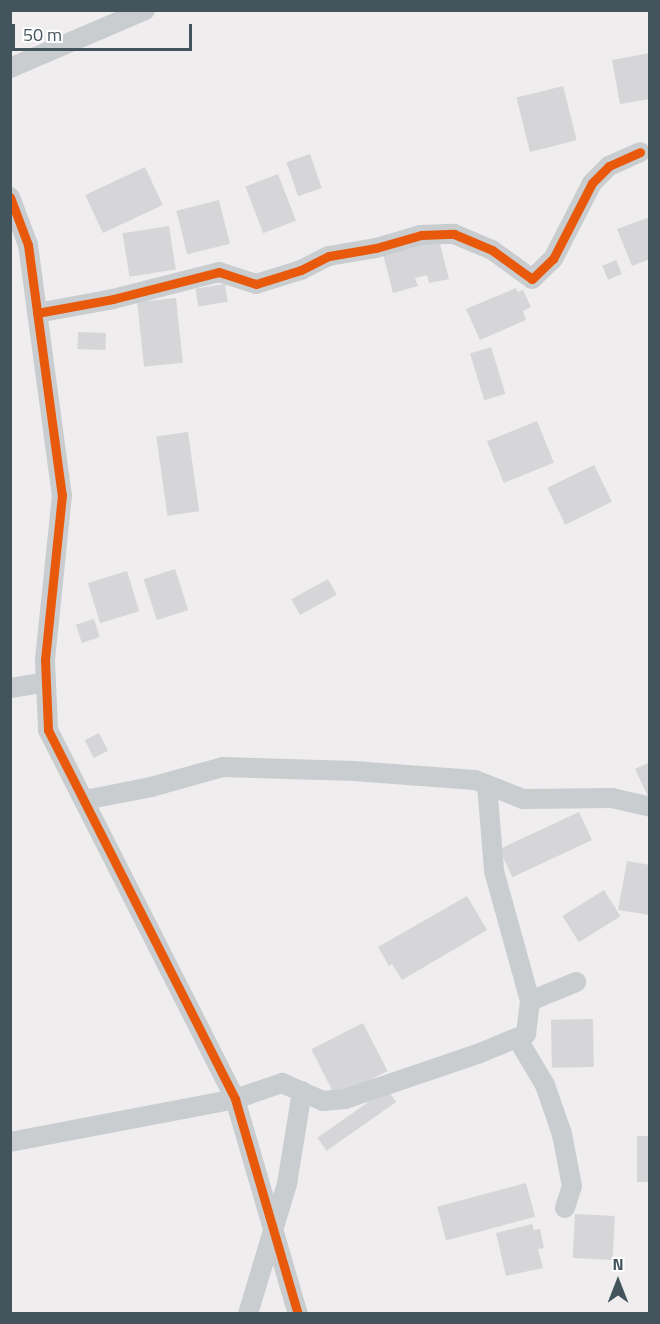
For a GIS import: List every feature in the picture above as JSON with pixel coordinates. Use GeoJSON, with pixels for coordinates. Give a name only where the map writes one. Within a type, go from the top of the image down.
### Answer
{"type":"FeatureCollection","features":[{"type":"Feature","properties":{"kind":"street"},"geometry":{"type":"LineString","coordinates":[[10,68],[145,10]]}},
{"type":"Feature","properties":{"kind":"street"},"geometry":{"type":"LineString","coordinates":[[37,313],[91,304],[219,272],[256,285],[301,270],[329,256],[376,248],[421,235],[454,234],[492,250],[532,279],[553,259],[570,221],[592,183],[609,166],[640,152]]}},
{"type":"Feature","properties":{"kind":"street"},"geometry":{"type":"LineString","coordinates":[[10,197],[28,246],[62,495],[45,660],[48,730],[235,1099],[298,1314]]}},
{"type":"Feature","properties":{"kind":"street"},"geometry":{"type":"LineString","coordinates":[[10,688],[46,682]]}},
{"type":"Feature","properties":{"kind":"street"},"geometry":{"type":"LineString","coordinates":[[85,800],[151,787],[223,767],[354,771],[475,780],[523,799],[612,798],[650,807]]}},
{"type":"Feature","properties":{"kind":"street"},"geometry":{"type":"LineString","coordinates":[[10,1142],[235,1099],[282,1083],[323,1101],[345,1099],[526,1034],[530,1001],[494,871],[487,785]]}},
{"type":"Feature","properties":{"kind":"street"},"geometry":{"type":"LineString","coordinates":[[530,1001],[576,982]]}},
{"type":"Feature","properties":{"kind":"street"},"geometry":{"type":"LineString","coordinates":[[517,1038],[545,1085],[562,1134],[572,1186],[566,1208]]}},
{"type":"Feature","properties":{"kind":"street"},"geometry":{"type":"LineString","coordinates":[[248,1314],[287,1184],[302,1090]]}},
{"type":"Feature","properties":{"kind":"building"},"geometry":{"type":"Polygon","coordinates":[[[650,53],[650,99],[620,104],[612,60],[650,53]]]}},
{"type":"Feature","properties":{"kind":"building"},"geometry":{"type":"Polygon","coordinates":[[[563,86],[577,140],[530,152],[516,98],[563,86]]]}},
{"type":"Feature","properties":{"kind":"building"},"geometry":{"type":"Polygon","coordinates":[[[310,154],[322,188],[298,196],[286,162],[310,154]]]}},
{"type":"Feature","properties":{"kind":"building"},"geometry":{"type":"Polygon","coordinates":[[[145,167],[163,205],[103,233],[85,195],[145,167]]]}},
{"type":"Feature","properties":{"kind":"building"},"geometry":{"type":"Polygon","coordinates":[[[278,174],[296,221],[263,233],[245,187],[278,174]]]}},
{"type":"Feature","properties":{"kind":"building"},"geometry":{"type":"Polygon","coordinates":[[[219,200],[230,244],[187,254],[176,211],[219,200]]]}},
{"type":"Feature","properties":{"kind":"building"},"geometry":{"type":"Polygon","coordinates":[[[650,217],[650,259],[632,266],[617,229],[650,217]]]}},
{"type":"Feature","properties":{"kind":"building"},"geometry":{"type":"Polygon","coordinates":[[[169,226],[176,269],[129,277],[123,233],[169,226]]]}},
{"type":"Feature","properties":{"kind":"building"},"geometry":{"type":"Polygon","coordinates":[[[439,240],[449,279],[429,283],[427,275],[415,278],[418,286],[393,293],[382,250],[439,240]]]}},
{"type":"Feature","properties":{"kind":"building"},"geometry":{"type":"Polygon","coordinates":[[[616,260],[622,274],[608,280],[602,266],[616,260]]]}},
{"type":"Feature","properties":{"kind":"building"},"geometry":{"type":"Polygon","coordinates":[[[225,284],[228,302],[198,306],[195,289],[225,284]]]}},
{"type":"Feature","properties":{"kind":"building"},"geometry":{"type":"Polygon","coordinates":[[[516,288],[518,292],[523,290],[531,307],[523,311],[526,320],[480,340],[466,309],[516,288]]]}},
{"type":"Feature","properties":{"kind":"building"},"geometry":{"type":"Polygon","coordinates":[[[176,298],[183,363],[144,367],[137,302],[176,298]]]}},
{"type":"Feature","properties":{"kind":"building"},"geometry":{"type":"Polygon","coordinates":[[[78,332],[106,333],[105,350],[77,349],[78,332]]]}},
{"type":"Feature","properties":{"kind":"building"},"geometry":{"type":"Polygon","coordinates":[[[491,347],[505,394],[484,400],[470,353],[491,347]]]}},
{"type":"Feature","properties":{"kind":"building"},"geometry":{"type":"Polygon","coordinates":[[[537,421],[554,463],[504,483],[487,441],[537,421]]]}},
{"type":"Feature","properties":{"kind":"building"},"geometry":{"type":"Polygon","coordinates":[[[188,432],[199,511],[167,516],[156,436],[188,432]]]}},
{"type":"Feature","properties":{"kind":"building"},"geometry":{"type":"Polygon","coordinates":[[[594,465],[612,502],[565,525],[547,488],[594,465]]]}},
{"type":"Feature","properties":{"kind":"building"},"geometry":{"type":"Polygon","coordinates":[[[175,569],[188,610],[157,620],[144,579],[175,569]]]}},
{"type":"Feature","properties":{"kind":"building"},"geometry":{"type":"Polygon","coordinates":[[[127,571],[139,611],[100,623],[88,583],[127,571]]]}},
{"type":"Feature","properties":{"kind":"building"},"geometry":{"type":"Polygon","coordinates":[[[328,579],[337,595],[300,615],[291,599],[328,579]]]}},
{"type":"Feature","properties":{"kind":"building"},"geometry":{"type":"Polygon","coordinates":[[[94,619],[100,637],[82,643],[76,625],[94,619]]]}},
{"type":"Feature","properties":{"kind":"building"},"geometry":{"type":"Polygon","coordinates":[[[99,733],[108,751],[94,758],[85,740],[99,733]]]}},
{"type":"Feature","properties":{"kind":"building"},"geometry":{"type":"Polygon","coordinates":[[[650,762],[650,801],[635,769],[650,762]]]}},
{"type":"Feature","properties":{"kind":"building"},"geometry":{"type":"Polygon","coordinates":[[[579,812],[592,840],[512,877],[499,849],[579,812]]]}},
{"type":"Feature","properties":{"kind":"building"},"geometry":{"type":"Polygon","coordinates":[[[627,861],[650,865],[650,915],[618,910],[627,861]]]}},
{"type":"Feature","properties":{"kind":"building"},"geometry":{"type":"Polygon","coordinates":[[[604,890],[620,916],[579,942],[562,916],[604,890]]]}},
{"type":"Feature","properties":{"kind":"building"},"geometry":{"type":"Polygon","coordinates":[[[467,896],[487,930],[402,980],[392,964],[389,966],[378,947],[467,896]]]}},
{"type":"Feature","properties":{"kind":"building"},"geometry":{"type":"Polygon","coordinates":[[[593,1019],[594,1067],[552,1068],[551,1020],[593,1019]]]}},
{"type":"Feature","properties":{"kind":"building"},"geometry":{"type":"Polygon","coordinates":[[[363,1023],[388,1071],[336,1097],[311,1049],[363,1023]]]}},
{"type":"Feature","properties":{"kind":"building"},"geometry":{"type":"Polygon","coordinates":[[[387,1089],[396,1102],[327,1151],[317,1138],[387,1089]]]}},
{"type":"Feature","properties":{"kind":"building"},"geometry":{"type":"Polygon","coordinates":[[[637,1136],[650,1136],[650,1182],[637,1182],[637,1136]]]}},
{"type":"Feature","properties":{"kind":"building"},"geometry":{"type":"Polygon","coordinates":[[[526,1183],[535,1217],[446,1241],[437,1207],[526,1183]]]}},
{"type":"Feature","properties":{"kind":"building"},"geometry":{"type":"Polygon","coordinates":[[[575,1214],[615,1216],[613,1260],[573,1258],[575,1214]]]}},
{"type":"Feature","properties":{"kind":"building"},"geometry":{"type":"Polygon","coordinates":[[[532,1224],[534,1230],[540,1229],[544,1248],[538,1249],[543,1268],[506,1276],[496,1233],[532,1224]]]}},
{"type":"Feature","properties":{"kind":"cycle path"},"geometry":{"type":"LineString","coordinates":[[37,313],[113,299],[219,272],[256,284],[301,270],[329,256],[376,248],[421,235],[454,234],[492,250],[532,279],[553,259],[592,183],[609,166],[640,152]]}},
{"type":"Feature","properties":{"kind":"cycle path"},"geometry":{"type":"LineString","coordinates":[[10,197],[28,245],[62,495],[45,660],[48,730],[235,1099],[298,1314]]}}]}
